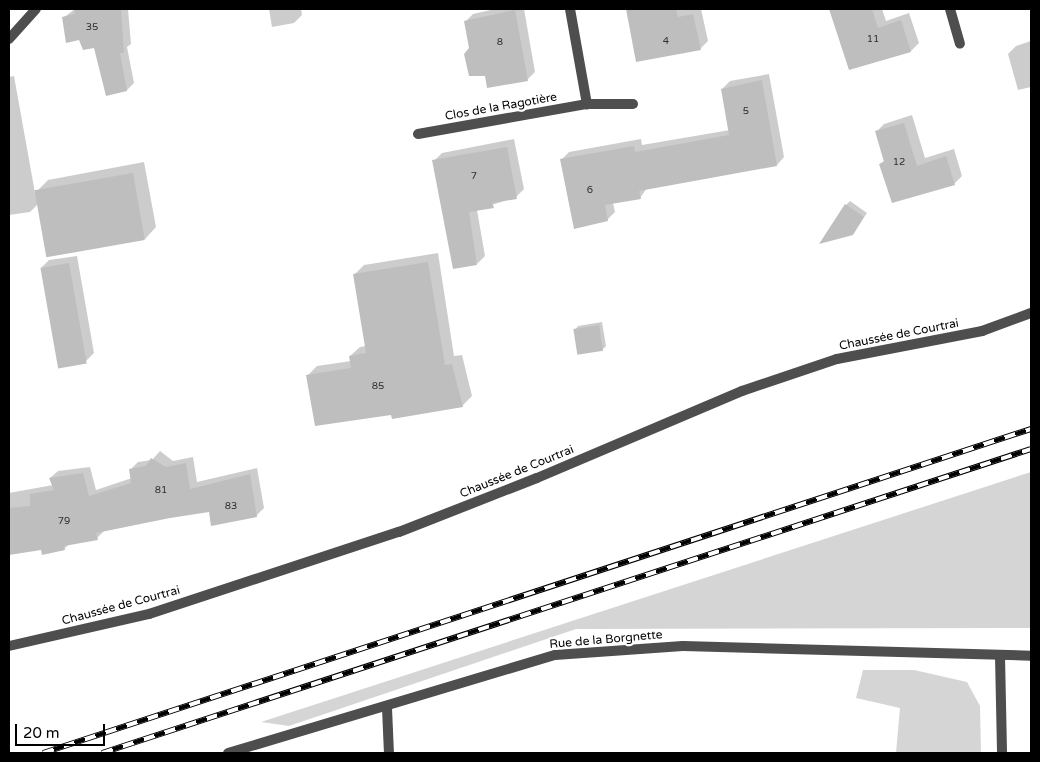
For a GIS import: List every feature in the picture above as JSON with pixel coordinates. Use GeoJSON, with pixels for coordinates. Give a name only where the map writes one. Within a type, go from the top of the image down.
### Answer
{"type":"FeatureCollection","features":[{"type":"Feature","properties":{"kind":"street"},"geometry":{"type":"LineString","coordinates":[[9,39],[36,9]]}},
{"type":"Feature","properties":{"kind":"street"},"geometry":{"type":"LineString","coordinates":[[570,9],[587,104]]}},
{"type":"Feature","properties":{"kind":"street"},"geometry":{"type":"LineString","coordinates":[[950,9],[960,44]]}},
{"type":"Feature","properties":{"kind":"street","name":"Clos de la Ragotière"},"geometry":{"type":"LineString","coordinates":[[418,134],[587,104],[633,104]]}},
{"type":"Feature","properties":{"kind":"street","name":"Chaussée de Courtrai"},"geometry":{"type":"LineString","coordinates":[[9,646],[149,614],[399,532],[537,478],[742,391],[837,359],[982,331],[1031,313]]}},
{"type":"Feature","properties":{"kind":"street","name":"Rue de la Borgnette"},"geometry":{"type":"LineString","coordinates":[[228,753],[387,708],[555,655],[683,646],[1031,656]]}},
{"type":"Feature","properties":{"kind":"street"},"geometry":{"type":"LineString","coordinates":[[1000,656],[1002,753]]}},
{"type":"Feature","properties":{"kind":"street"},"geometry":{"type":"LineString","coordinates":[[387,708],[389,753]]}},
{"type":"Feature","properties":{"kind":"shaded area"},"geometry":{"type":"Polygon","coordinates":[[[1031,472],[1031,628],[576,629],[289,726],[261,722],[1031,472]]]}},
{"type":"Feature","properties":{"kind":"shaded area"},"geometry":{"type":"Polygon","coordinates":[[[863,670],[914,670],[967,682],[980,706],[981,753],[896,753],[900,708],[856,698],[863,670]]]}},
{"type":"Feature","properties":{"kind":"building"},"geometry":{"type":"Polygon","coordinates":[[[74,9],[121,9],[124,53],[120,53],[127,91],[106,96],[94,48],[83,50],[79,40],[66,43],[62,17],[75,14],[74,9]]]}},
{"type":"Feature","properties":{"kind":"building"},"geometry":{"type":"Polygon","coordinates":[[[626,9],[676,9],[678,17],[693,14],[701,50],[636,62],[626,9]]]}},
{"type":"Feature","properties":{"kind":"building"},"geometry":{"type":"Polygon","coordinates":[[[829,9],[872,9],[878,28],[901,20],[911,52],[849,70],[829,9]]]}},
{"type":"Feature","properties":{"kind":"building"},"geometry":{"type":"Polygon","coordinates":[[[515,10],[528,81],[487,88],[485,76],[469,76],[464,54],[469,48],[464,21],[515,10]]]}},
{"type":"Feature","properties":{"kind":"building"},"geometry":{"type":"Polygon","coordinates":[[[762,80],[777,166],[639,191],[641,199],[605,205],[608,221],[574,229],[560,159],[634,146],[635,152],[729,135],[721,89],[762,80]]]}},
{"type":"Feature","properties":{"kind":"building"},"geometry":{"type":"Polygon","coordinates":[[[904,123],[917,166],[946,156],[955,185],[892,203],[879,164],[884,162],[875,131],[904,123]]]}},
{"type":"Feature","properties":{"kind":"building"},"geometry":{"type":"Polygon","coordinates":[[[507,147],[517,199],[492,203],[494,208],[469,212],[477,265],[453,269],[432,160],[507,147]]]}},
{"type":"Feature","properties":{"kind":"building"},"geometry":{"type":"Polygon","coordinates":[[[133,173],[145,240],[46,257],[35,190],[133,173]]]}},
{"type":"Feature","properties":{"kind":"building"},"geometry":{"type":"Polygon","coordinates":[[[845,204],[864,217],[853,235],[819,244],[845,204]]]}},
{"type":"Feature","properties":{"kind":"building"},"geometry":{"type":"Polygon","coordinates":[[[428,262],[445,365],[452,364],[463,407],[392,419],[391,415],[315,426],[306,375],[351,368],[349,356],[366,353],[353,274],[428,262]]]}},
{"type":"Feature","properties":{"kind":"building"},"geometry":{"type":"Polygon","coordinates":[[[69,263],[87,363],[58,368],[40,268],[69,263]]]}},
{"type":"Feature","properties":{"kind":"building"},"geometry":{"type":"Polygon","coordinates":[[[599,325],[603,351],[577,355],[573,329],[599,325]]]}},
{"type":"Feature","properties":{"kind":"building"},"geometry":{"type":"Polygon","coordinates":[[[151,458],[166,467],[186,463],[190,489],[250,474],[257,517],[211,526],[209,512],[96,533],[98,540],[64,546],[65,550],[42,555],[41,550],[9,555],[9,508],[30,506],[30,494],[54,490],[49,478],[83,473],[89,496],[131,483],[129,469],[146,466],[151,458]]]}},
{"type":"Feature","properties":{"kind":"railway"},"geometry":{"type":"LineString","coordinates":[[43,753],[1031,429]]}},
{"type":"Feature","properties":{"kind":"railway"},"geometry":{"type":"LineString","coordinates":[[102,753],[1031,449]]}}]}
